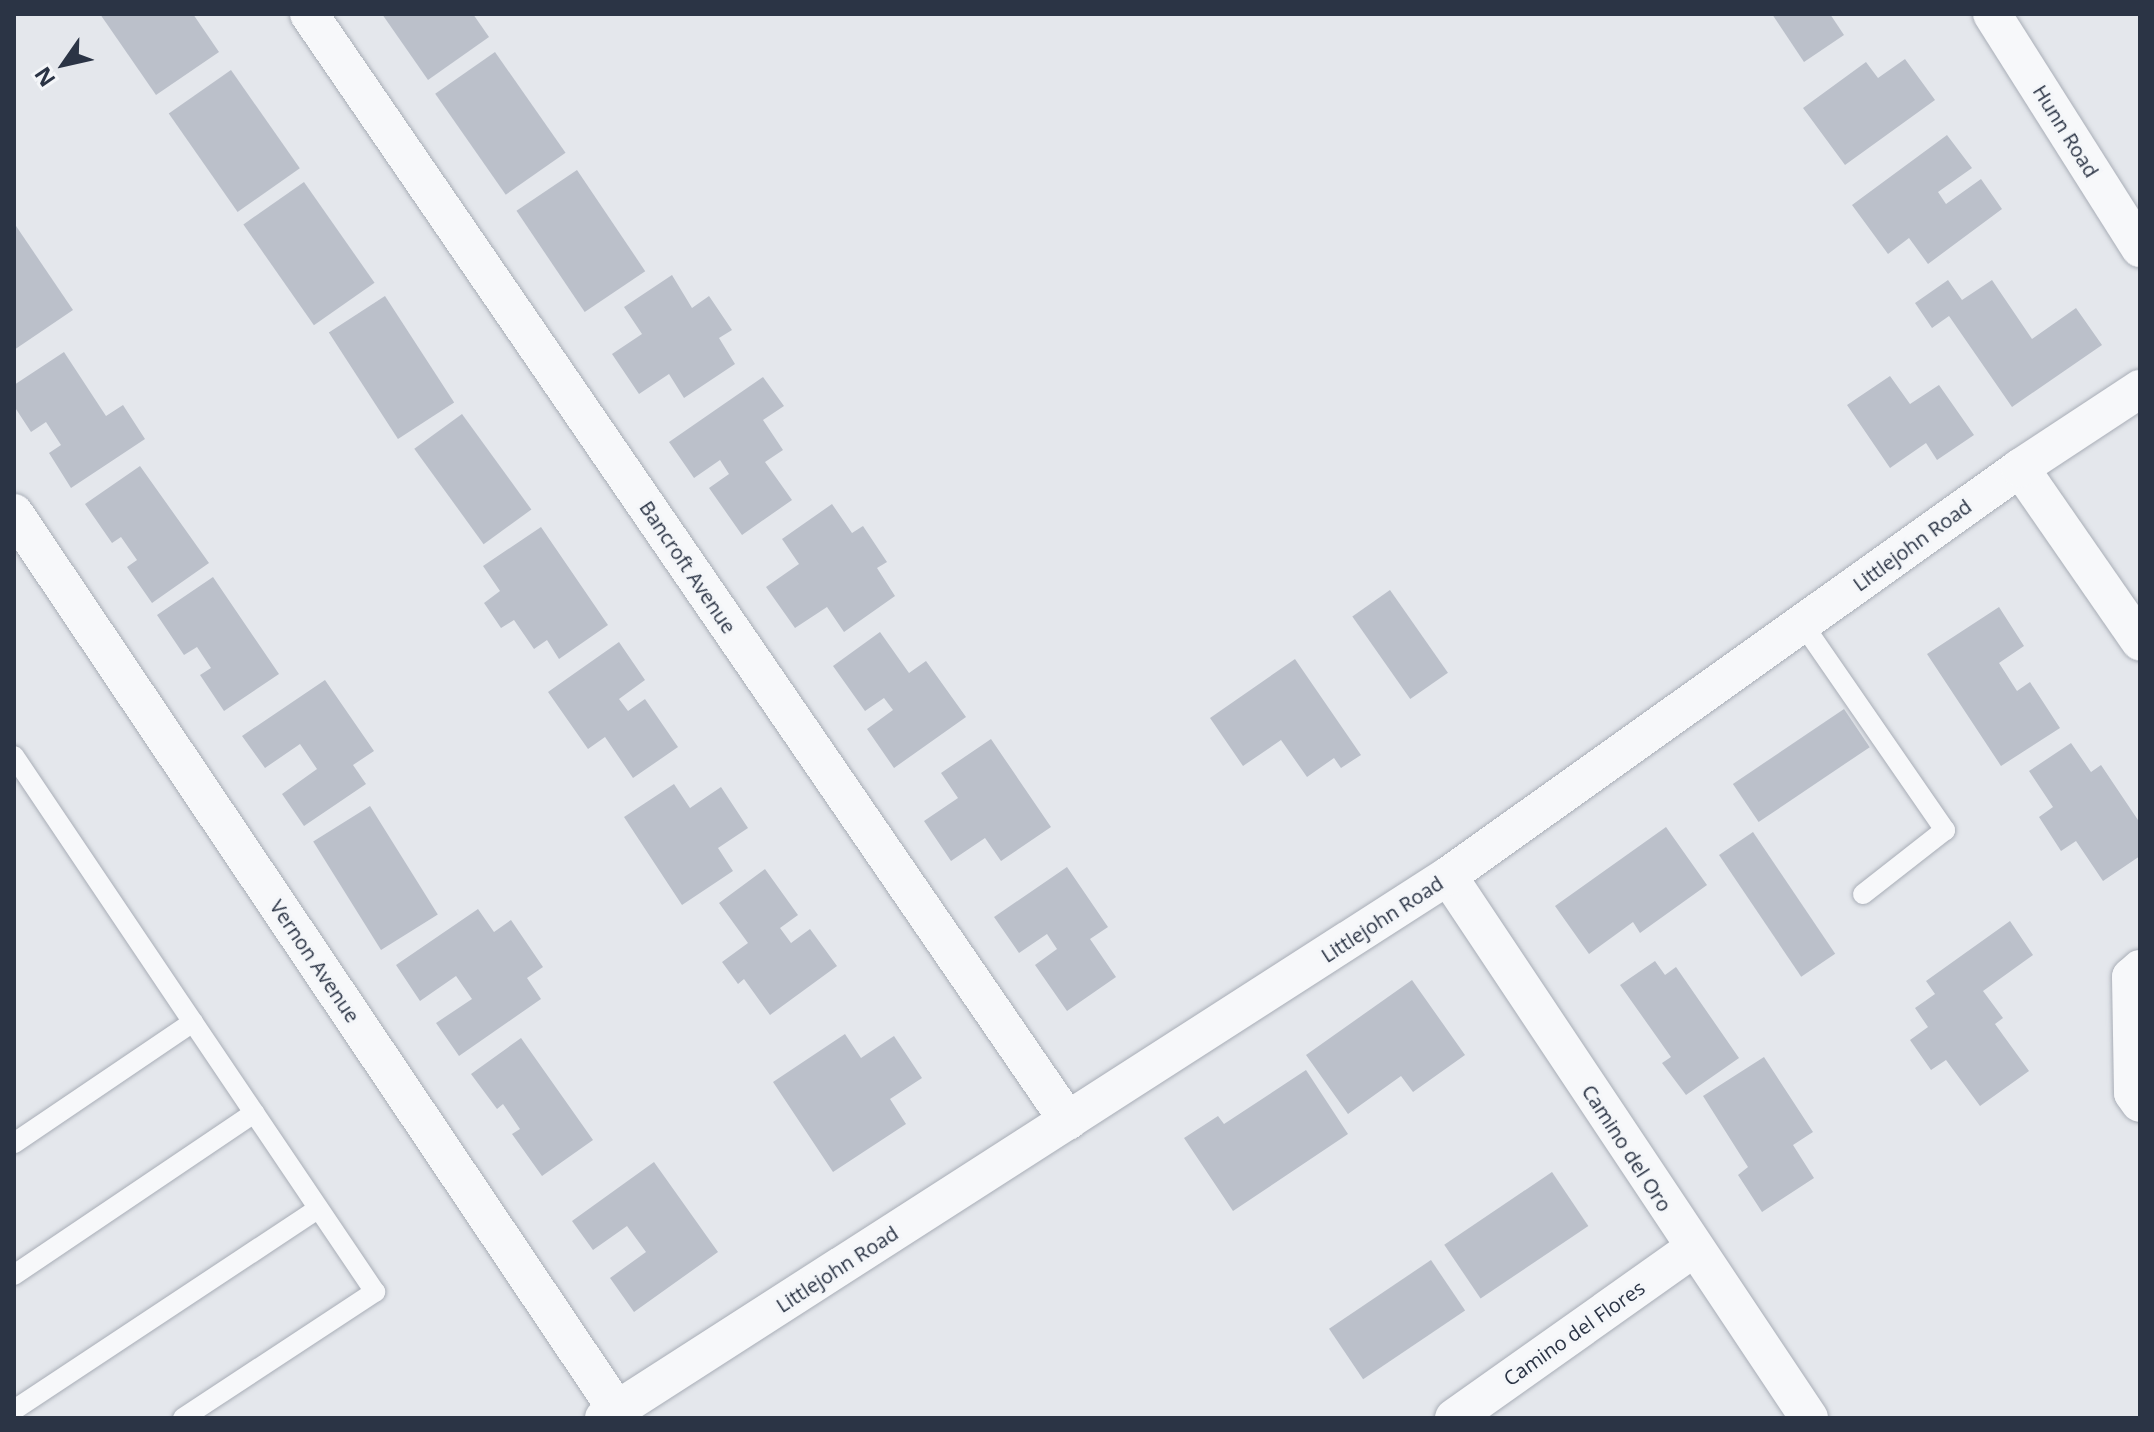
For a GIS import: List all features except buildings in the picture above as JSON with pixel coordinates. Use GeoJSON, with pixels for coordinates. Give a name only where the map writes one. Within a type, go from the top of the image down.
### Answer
{"type":"FeatureCollection","features":[{"type":"Feature","properties":{"kind":"street","name":"Bancroft Avenue"},"geometry":{"type":"LineString","coordinates":[[309,14],[1068,1121]]}},
{"type":"Feature","properties":{"kind":"street","name":"Hunn Road"},"geometry":{"type":"LineString","coordinates":[[1992,14],[2140,248]]}},
{"type":"Feature","properties":{"kind":"street","name":"Littlejohn Road"},"geometry":{"type":"LineString","coordinates":[[611,1414],[1448,876],[2020,468],[2140,389]]}},
{"type":"Feature","properties":{"kind":"street"},"geometry":{"type":"LineString","coordinates":[[2020,468],[2140,641]]}},
{"type":"Feature","properties":{"kind":"street","name":"Vernon Avenue"},"geometry":{"type":"LineString","coordinates":[[14,513],[611,1414]]}},
{"type":"Feature","properties":{"kind":"street","name":"Camino del Oro"},"geometry":{"type":"LineString","coordinates":[[1448,876],[1809,1418]]}},
{"type":"Feature","properties":{"kind":"street"},"geometry":{"type":"LineString","coordinates":[[2140,969],[2131,977],[2133,1093],[2140,1103]]}},
{"type":"Feature","properties":{"kind":"street","name":"Camino del Flores"},"geometry":{"type":"LineString","coordinates":[[1454,1418],[1694,1248]]}},
{"type":"Feature","properties":{"kind":"lane"},"geometry":{"type":"LineString","coordinates":[[1802,623],[1945,830],[1863,894]]}},
{"type":"Feature","properties":{"kind":"lane"},"geometry":{"type":"LineString","coordinates":[[14,756],[375,1292],[183,1418]]}},
{"type":"Feature","properties":{"kind":"lane"},"geometry":{"type":"LineString","coordinates":[[14,1143],[193,1022]]}},
{"type":"Feature","properties":{"kind":"lane"},"geometry":{"type":"LineString","coordinates":[[14,1275],[254,1113]]}},
{"type":"Feature","properties":{"kind":"lane"},"geometry":{"type":"LineString","coordinates":[[18,1410],[318,1209]]}}]}
